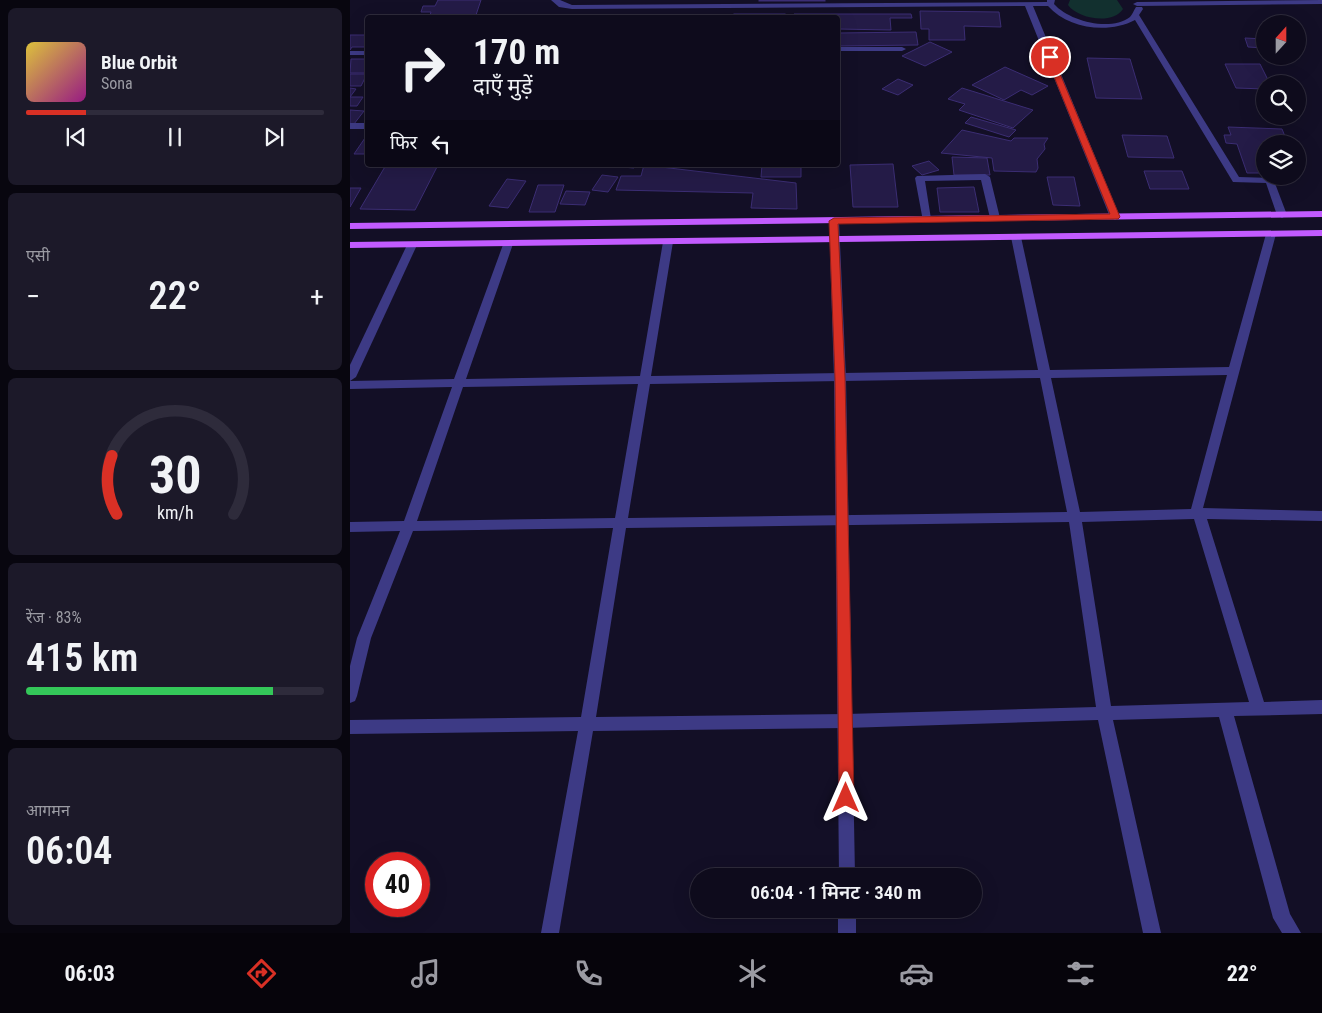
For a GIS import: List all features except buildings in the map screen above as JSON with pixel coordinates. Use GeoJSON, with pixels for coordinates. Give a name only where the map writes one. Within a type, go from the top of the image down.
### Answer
{"type":"FeatureCollection","features":[{"type":"Feature","properties":{"kind":"main road"},"geometry":{"type":"LineString","coordinates":[[350,226],[1322,214]]}},
{"type":"Feature","properties":{"kind":"main road"},"geometry":{"type":"LineString","coordinates":[[350,245],[1322,233]]}},
{"type":"Feature","properties":{"kind":"street"},"geometry":{"type":"LineString","coordinates":[[555,0],[572,7],[1028,4],[1050,2],[1053,10],[1061,16],[1079,23],[1111,25],[1128,21],[1136,16],[1139,10],[1135,2],[1322,2]]}},
{"type":"Feature","properties":{"kind":"street"},"geometry":{"type":"LineString","coordinates":[[1028,4],[1115,217]]}},
{"type":"Feature","properties":{"kind":"street"},"geometry":{"type":"LineString","coordinates":[[1136,16],[1236,180],[1270,180],[1282,215]]}},
{"type":"Feature","properties":{"kind":"street"},"geometry":{"type":"LineString","coordinates":[[840,49],[902,49]]}},
{"type":"Feature","properties":{"kind":"street"},"geometry":{"type":"LineString","coordinates":[[350,53],[365,53]]}},
{"type":"Feature","properties":{"kind":"street"},"geometry":{"type":"LineString","coordinates":[[350,126],[365,126]]}},
{"type":"Feature","properties":{"kind":"street"},"geometry":{"type":"LineString","coordinates":[[926,219],[920,178],[984,177],[995,218]]}},
{"type":"Feature","properties":{"kind":"street"},"geometry":{"type":"LineString","coordinates":[[834,221],[840,378],[847,868]]}},
{"type":"Feature","properties":{"kind":"street"},"geometry":{"type":"LineString","coordinates":[[1258,708],[1196,508],[1271,234]]}},
{"type":"Feature","properties":{"kind":"street"},"geometry":{"type":"LineString","coordinates":[[1016,237],[1075,517],[1104,713],[1152,933]]}},
{"type":"Feature","properties":{"kind":"street"},"geometry":{"type":"LineString","coordinates":[[550,933],[668,242]]}},
{"type":"Feature","properties":{"kind":"street"},"geometry":{"type":"LineString","coordinates":[[350,696],[364,638],[408,527],[508,244]]}},
{"type":"Feature","properties":{"kind":"street"},"geometry":{"type":"LineString","coordinates":[[350,377],[412,245]]}},
{"type":"Feature","properties":{"kind":"street"},"geometry":{"type":"LineString","coordinates":[[350,385],[1234,371]]}},
{"type":"Feature","properties":{"kind":"street"},"geometry":{"type":"LineString","coordinates":[[350,527],[842,522],[1198,514],[1322,516]]}},
{"type":"Feature","properties":{"kind":"street"},"geometry":{"type":"LineString","coordinates":[[350,728],[846,721],[1322,707]]}},
{"type":"Feature","properties":{"kind":"street"},"geometry":{"type":"LineString","coordinates":[[1225,710],[1282,918],[1292,933]]}},
{"type":"Feature","properties":{"kind":"street"},"geometry":{"type":"LineString","coordinates":[[847,918],[847,933]]}},
{"type":"Feature","properties":{"kind":"green space"},"geometry":{"type":"Polygon","coordinates":[[[1070,0],[1117,0],[1123,9],[1112,17],[1087,17],[1079,14],[1068,5],[1070,0]]]}},
{"type":"Feature","properties":{"kind":"route"},"geometry":{"type":"LineString","coordinates":[[846,798],[840,378],[834,221],[1115,217],[1050,57]]}}]}
